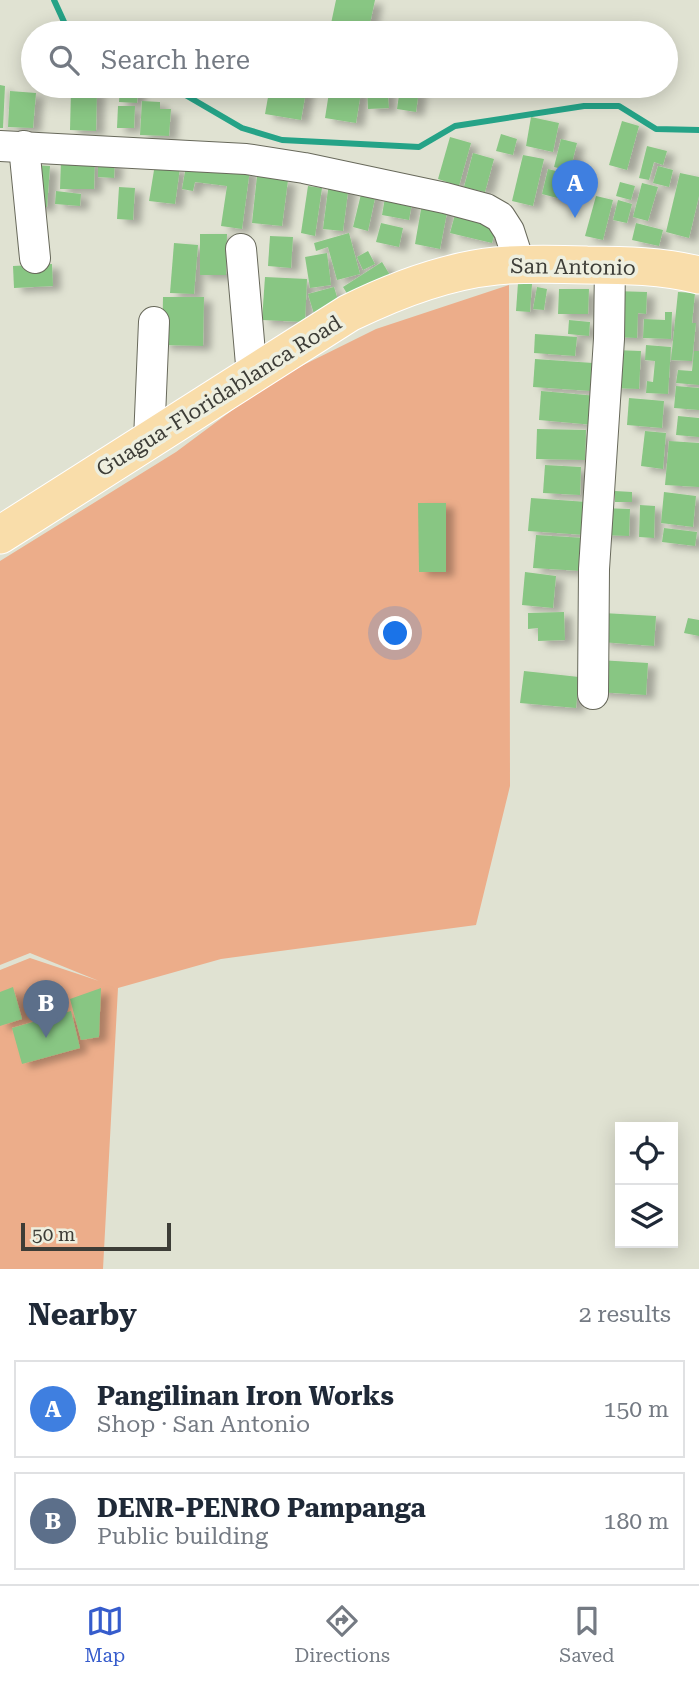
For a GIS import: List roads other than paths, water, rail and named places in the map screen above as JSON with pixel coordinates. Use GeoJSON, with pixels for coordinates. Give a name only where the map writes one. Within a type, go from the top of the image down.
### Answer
{"type":"FeatureCollection","features":[{"type":"Feature","properties":{"kind":"main road","name":"San Antonio"},"geometry":{"type":"LineString","coordinates":[[447,276],[495,266],[520,265],[610,265],[675,269],[699,275]]}},
{"type":"Feature","properties":{"kind":"main road","name":"Guagua-Floridablanca Road"},"geometry":{"type":"LineString","coordinates":[[0,535],[349,313],[372,302],[447,276]]}},
{"type":"Feature","properties":{"kind":"street"},"geometry":{"type":"LineString","coordinates":[[35,258],[12,146],[246,159],[304,168],[444,198],[486,209],[500,217],[509,231],[520,265]]}},
{"type":"Feature","properties":{"kind":"street"},"geometry":{"type":"LineString","coordinates":[[242,249],[252,376]]}},
{"type":"Feature","properties":{"kind":"street"},"geometry":{"type":"LineString","coordinates":[[593,694],[594,569],[609,339],[610,265]]}},
{"type":"Feature","properties":{"kind":"street"},"geometry":{"type":"LineString","coordinates":[[149,440],[154,322]]}},
{"type":"Feature","properties":{"kind":"waterway"},"geometry":{"type":"LineString","coordinates":[[54,0],[64,21]]}},
{"type":"Feature","properties":{"kind":"waterway"},"geometry":{"type":"LineString","coordinates":[[191,98],[242,128],[282,140],[419,147],[455,126],[584,106],[619,106],[656,129],[699,130]]}},
{"type":"Feature","properties":{"kind":"place","name":"Pangilinan Iron Works"},"geometry":{"type":"Point","coordinates":[575,218]}},
{"type":"Feature","properties":{"kind":"place","name":"DENR-PENRO Pampanga"},"geometry":{"type":"Point","coordinates":[46,1038]}}]}
